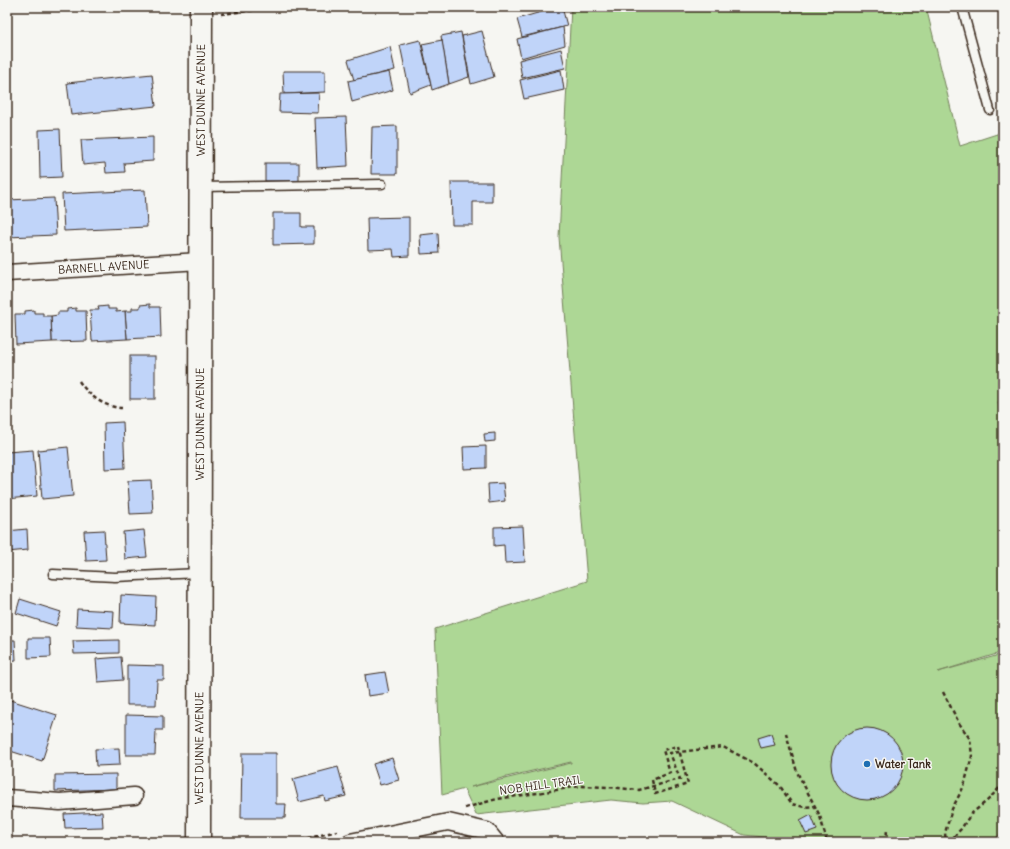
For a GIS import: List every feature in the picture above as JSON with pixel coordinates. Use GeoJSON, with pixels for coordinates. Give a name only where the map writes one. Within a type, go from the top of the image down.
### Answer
{"type":"FeatureCollection","features":[{"type":"Feature","properties":{"kind":"main road","name":"WEST DUNNE AVENUE"},"geometry":{"type":"LineString","coordinates":[[199,842],[201,12]]}},
{"type":"Feature","properties":{"kind":"street","name":"BARNELL AVENUE"},"geometry":{"type":"LineString","coordinates":[[7,273],[200,261]]}},
{"type":"Feature","properties":{"kind":"street"},"geometry":{"type":"LineString","coordinates":[[7,798],[60,802],[134,796]]}},
{"type":"Feature","properties":{"kind":"street"},"geometry":{"type":"LineString","coordinates":[[350,842],[394,838],[448,822],[492,836]]}},
{"type":"Feature","properties":{"kind":"lane"},"geometry":{"type":"LineString","coordinates":[[962,7],[990,110]]}},
{"type":"Feature","properties":{"kind":"lane"},"geometry":{"type":"LineString","coordinates":[[200,186],[382,184]]}},
{"type":"Feature","properties":{"kind":"lane"},"geometry":{"type":"LineString","coordinates":[[53,574],[114,577],[199,573]]}},
{"type":"Feature","properties":{"kind":"path"},"geometry":{"type":"LineString","coordinates":[[201,12],[279,7]]}},
{"type":"Feature","properties":{"kind":"path"},"geometry":{"type":"LineString","coordinates":[[79,381],[85,391],[104,404],[113,408],[122,408]]}},
{"type":"Feature","properties":{"kind":"path"},"geometry":{"type":"LineString","coordinates":[[944,692],[959,723],[970,739],[972,756],[964,786],[952,809],[945,833],[948,842],[971,814],[988,800],[1003,784]]}},
{"type":"Feature","properties":{"kind":"path"},"geometry":{"type":"LineString","coordinates":[[786,734],[797,772],[820,816],[827,842]]}},
{"type":"Feature","properties":{"kind":"path"},"geometry":{"type":"LineString","coordinates":[[678,746],[688,784],[655,794],[652,780],[670,773],[663,750],[678,746]]}},
{"type":"Feature","properties":{"kind":"path","name":"NOB HILL TRAIL"},"geometry":{"type":"LineString","coordinates":[[472,806],[497,799],[580,786],[639,790],[680,779],[670,753],[723,747],[754,763],[780,786],[792,804],[804,807],[815,806]]}},
{"type":"Feature","properties":{"kind":"path"},"geometry":{"type":"LineString","coordinates":[[886,842],[887,829]]}},
{"type":"Feature","properties":{"kind":"green space"},"geometry":{"type":"Polygon","coordinates":[[[571,7],[926,7],[960,146],[1003,132],[1003,396],[998,402],[1003,431],[1003,652],[938,672],[1003,654],[1003,829],[994,842],[776,842],[774,838],[744,835],[672,801],[643,803],[611,800],[476,815],[464,789],[442,795],[435,629],[587,581],[559,237],[571,7]],[[571,763],[502,778],[471,787],[571,763]]]}},
{"type":"Feature","properties":{"kind":"building"},"geometry":{"type":"Polygon","coordinates":[[[562,7],[567,26],[522,37],[517,19],[562,7]]]}},
{"type":"Feature","properties":{"kind":"building"},"geometry":{"type":"Polygon","coordinates":[[[563,27],[565,45],[521,58],[517,39],[563,27]]]}},
{"type":"Feature","properties":{"kind":"building"},"geometry":{"type":"Polygon","coordinates":[[[482,31],[494,77],[471,84],[462,36],[482,31]]]}},
{"type":"Feature","properties":{"kind":"building"},"geometry":{"type":"Polygon","coordinates":[[[461,32],[469,77],[449,84],[441,36],[461,32]]]}},
{"type":"Feature","properties":{"kind":"building"},"geometry":{"type":"Polygon","coordinates":[[[420,40],[431,85],[410,93],[400,45],[420,40]]]}},
{"type":"Feature","properties":{"kind":"building"},"geometry":{"type":"Polygon","coordinates":[[[442,40],[449,84],[432,90],[422,44],[442,40]]]}},
{"type":"Feature","properties":{"kind":"building"},"geometry":{"type":"Polygon","coordinates":[[[390,47],[395,70],[354,80],[348,60],[390,47]]]}},
{"type":"Feature","properties":{"kind":"building"},"geometry":{"type":"Polygon","coordinates":[[[561,49],[565,68],[522,78],[519,60],[561,49]]]}},
{"type":"Feature","properties":{"kind":"building"},"geometry":{"type":"Polygon","coordinates":[[[561,70],[564,90],[524,99],[520,80],[561,70]]]}},
{"type":"Feature","properties":{"kind":"building"},"geometry":{"type":"Polygon","coordinates":[[[283,71],[325,71],[325,92],[284,94],[283,71]]]}},
{"type":"Feature","properties":{"kind":"building"},"geometry":{"type":"Polygon","coordinates":[[[389,72],[393,90],[352,102],[348,81],[389,72]]]}},
{"type":"Feature","properties":{"kind":"building"},"geometry":{"type":"Polygon","coordinates":[[[152,74],[156,106],[71,115],[67,83],[152,74]]]}},
{"type":"Feature","properties":{"kind":"building"},"geometry":{"type":"Polygon","coordinates":[[[319,93],[318,113],[279,112],[280,94],[319,93]]]}},
{"type":"Feature","properties":{"kind":"building"},"geometry":{"type":"Polygon","coordinates":[[[346,117],[348,166],[317,168],[315,118],[346,117]]]}},
{"type":"Feature","properties":{"kind":"building"},"geometry":{"type":"Polygon","coordinates":[[[397,126],[397,174],[371,174],[372,127],[397,126]]]}},
{"type":"Feature","properties":{"kind":"building"},"geometry":{"type":"Polygon","coordinates":[[[60,129],[62,177],[40,178],[39,130],[60,129]]]}},
{"type":"Feature","properties":{"kind":"building"},"geometry":{"type":"Polygon","coordinates":[[[153,137],[153,161],[124,163],[125,172],[106,173],[105,163],[83,165],[81,140],[153,137]]]}},
{"type":"Feature","properties":{"kind":"building"},"geometry":{"type":"Polygon","coordinates":[[[265,163],[299,163],[299,181],[265,181],[265,163]]]}},
{"type":"Feature","properties":{"kind":"building"},"geometry":{"type":"Polygon","coordinates":[[[451,182],[492,182],[492,202],[473,202],[473,225],[452,225],[451,182]]]}},
{"type":"Feature","properties":{"kind":"building"},"geometry":{"type":"Polygon","coordinates":[[[145,190],[147,227],[64,231],[62,194],[145,190]]]}},
{"type":"Feature","properties":{"kind":"building"},"geometry":{"type":"Polygon","coordinates":[[[54,198],[56,235],[7,237],[7,200],[54,198]]]}},
{"type":"Feature","properties":{"kind":"building"},"geometry":{"type":"Polygon","coordinates":[[[273,213],[301,213],[301,227],[314,227],[314,244],[273,245],[273,213]]]}},
{"type":"Feature","properties":{"kind":"building"},"geometry":{"type":"Polygon","coordinates":[[[409,217],[409,256],[394,257],[393,249],[368,250],[367,218],[409,217]]]}},
{"type":"Feature","properties":{"kind":"building"},"geometry":{"type":"Polygon","coordinates":[[[438,233],[439,253],[421,254],[420,235],[438,233]]]}},
{"type":"Feature","properties":{"kind":"building"},"geometry":{"type":"Polygon","coordinates":[[[150,304],[150,307],[160,307],[161,337],[127,339],[125,311],[132,311],[132,308],[140,308],[140,305],[150,304]]]}},
{"type":"Feature","properties":{"kind":"building"},"geometry":{"type":"Polygon","coordinates":[[[108,306],[108,309],[116,309],[116,312],[125,311],[127,339],[92,341],[90,310],[99,310],[98,307],[108,306]]]}},
{"type":"Feature","properties":{"kind":"building"},"geometry":{"type":"Polygon","coordinates":[[[76,308],[76,311],[86,311],[87,341],[52,342],[51,316],[58,315],[58,312],[67,312],[67,309],[76,308]]]}},
{"type":"Feature","properties":{"kind":"building"},"geometry":{"type":"Polygon","coordinates":[[[34,310],[34,313],[43,313],[43,316],[51,316],[52,342],[16,344],[15,314],[25,314],[25,311],[34,310]]]}},
{"type":"Feature","properties":{"kind":"building"},"geometry":{"type":"Polygon","coordinates":[[[130,356],[155,356],[155,399],[130,399],[130,356]]]}},
{"type":"Feature","properties":{"kind":"building"},"geometry":{"type":"Polygon","coordinates":[[[123,422],[125,468],[105,469],[104,423],[123,422]]]}},
{"type":"Feature","properties":{"kind":"building"},"geometry":{"type":"Polygon","coordinates":[[[495,433],[495,441],[485,442],[484,434],[495,433]]]}},
{"type":"Feature","properties":{"kind":"building"},"geometry":{"type":"Polygon","coordinates":[[[486,446],[486,468],[464,469],[463,447],[486,446]]]}},
{"type":"Feature","properties":{"kind":"building"},"geometry":{"type":"Polygon","coordinates":[[[68,447],[73,496],[42,499],[38,450],[68,447]]]}},
{"type":"Feature","properties":{"kind":"building"},"geometry":{"type":"Polygon","coordinates":[[[33,450],[37,496],[7,499],[7,452],[33,450]]]}},
{"type":"Feature","properties":{"kind":"building"},"geometry":{"type":"Polygon","coordinates":[[[151,480],[153,513],[130,514],[128,481],[151,480]]]}},
{"type":"Feature","properties":{"kind":"building"},"geometry":{"type":"Polygon","coordinates":[[[503,483],[505,501],[489,503],[488,484],[503,483]]]}},
{"type":"Feature","properties":{"kind":"building"},"geometry":{"type":"Polygon","coordinates":[[[523,526],[525,562],[505,563],[504,545],[494,546],[494,527],[523,526]]]}},
{"type":"Feature","properties":{"kind":"building"},"geometry":{"type":"Polygon","coordinates":[[[27,529],[28,550],[7,552],[7,531],[27,529]]]}},
{"type":"Feature","properties":{"kind":"building"},"geometry":{"type":"Polygon","coordinates":[[[104,530],[106,560],[86,561],[84,531],[104,530]]]}},
{"type":"Feature","properties":{"kind":"building"},"geometry":{"type":"Polygon","coordinates":[[[144,530],[147,557],[125,559],[123,532],[144,530]]]}},
{"type":"Feature","properties":{"kind":"building"},"geometry":{"type":"Polygon","coordinates":[[[7,582],[11,609],[7,610],[7,582]]]}},
{"type":"Feature","properties":{"kind":"building"},"geometry":{"type":"Polygon","coordinates":[[[121,595],[156,597],[155,625],[120,623],[121,595]]]}},
{"type":"Feature","properties":{"kind":"building"},"geometry":{"type":"Polygon","coordinates":[[[20,599],[61,612],[56,626],[16,613],[20,599]]]}},
{"type":"Feature","properties":{"kind":"building"},"geometry":{"type":"Polygon","coordinates":[[[77,609],[114,611],[113,628],[76,626],[77,609]]]}},
{"type":"Feature","properties":{"kind":"building"},"geometry":{"type":"Polygon","coordinates":[[[28,638],[50,638],[51,657],[28,658],[28,638]]]}},
{"type":"Feature","properties":{"kind":"building"},"geometry":{"type":"Polygon","coordinates":[[[7,640],[15,640],[16,660],[7,661],[7,640]]]}},
{"type":"Feature","properties":{"kind":"building"},"geometry":{"type":"Polygon","coordinates":[[[119,640],[119,653],[74,654],[73,641],[119,640]]]}},
{"type":"Feature","properties":{"kind":"building"},"geometry":{"type":"Polygon","coordinates":[[[121,657],[123,680],[98,682],[96,659],[121,657]]]}},
{"type":"Feature","properties":{"kind":"building"},"geometry":{"type":"Polygon","coordinates":[[[127,665],[164,666],[164,680],[157,680],[156,705],[127,705],[127,665]]]}},
{"type":"Feature","properties":{"kind":"building"},"geometry":{"type":"Polygon","coordinates":[[[385,672],[389,693],[368,696],[365,675],[385,672]]]}},
{"type":"Feature","properties":{"kind":"building"},"geometry":{"type":"Polygon","coordinates":[[[7,699],[57,715],[42,761],[7,750],[7,699]]]}},
{"type":"Feature","properties":{"kind":"building"},"geometry":{"type":"Polygon","coordinates":[[[126,715],[163,716],[163,730],[156,730],[155,755],[126,755],[126,715]]]}},
{"type":"Feature","properties":{"kind":"building","name":"Water Tank"},"geometry":{"type":"Polygon","coordinates":[[[867,728],[887,734],[897,744],[903,764],[897,784],[887,794],[867,800],[847,794],[837,784],[831,764],[837,744],[847,734],[867,728]]]}},
{"type":"Feature","properties":{"kind":"building"},"geometry":{"type":"Polygon","coordinates":[[[771,734],[775,745],[761,748],[758,738],[771,734]]]}},
{"type":"Feature","properties":{"kind":"building"},"geometry":{"type":"Polygon","coordinates":[[[119,748],[120,765],[96,766],[95,749],[119,748]]]}},
{"type":"Feature","properties":{"kind":"building"},"geometry":{"type":"Polygon","coordinates":[[[242,753],[276,753],[276,804],[286,804],[285,818],[241,818],[242,753]]]}},
{"type":"Feature","properties":{"kind":"building"},"geometry":{"type":"Polygon","coordinates":[[[392,758],[399,780],[380,785],[373,764],[392,758]]]}},
{"type":"Feature","properties":{"kind":"building"},"geometry":{"type":"Polygon","coordinates":[[[338,767],[346,796],[325,801],[324,796],[299,802],[293,779],[338,767]]]}},
{"type":"Feature","properties":{"kind":"building"},"geometry":{"type":"Polygon","coordinates":[[[116,774],[116,789],[55,791],[55,775],[116,774]]]}},
{"type":"Feature","properties":{"kind":"building"},"geometry":{"type":"Polygon","coordinates":[[[102,812],[103,827],[65,828],[64,814],[102,812]]]}},
{"type":"Feature","properties":{"kind":"building"},"geometry":{"type":"Polygon","coordinates":[[[811,815],[817,830],[806,834],[800,821],[811,815]]]}},
{"type":"Feature","properties":{"kind":"place","name":"Water Tank"},"geometry":{"type":"Point","coordinates":[867,764]}}]}
